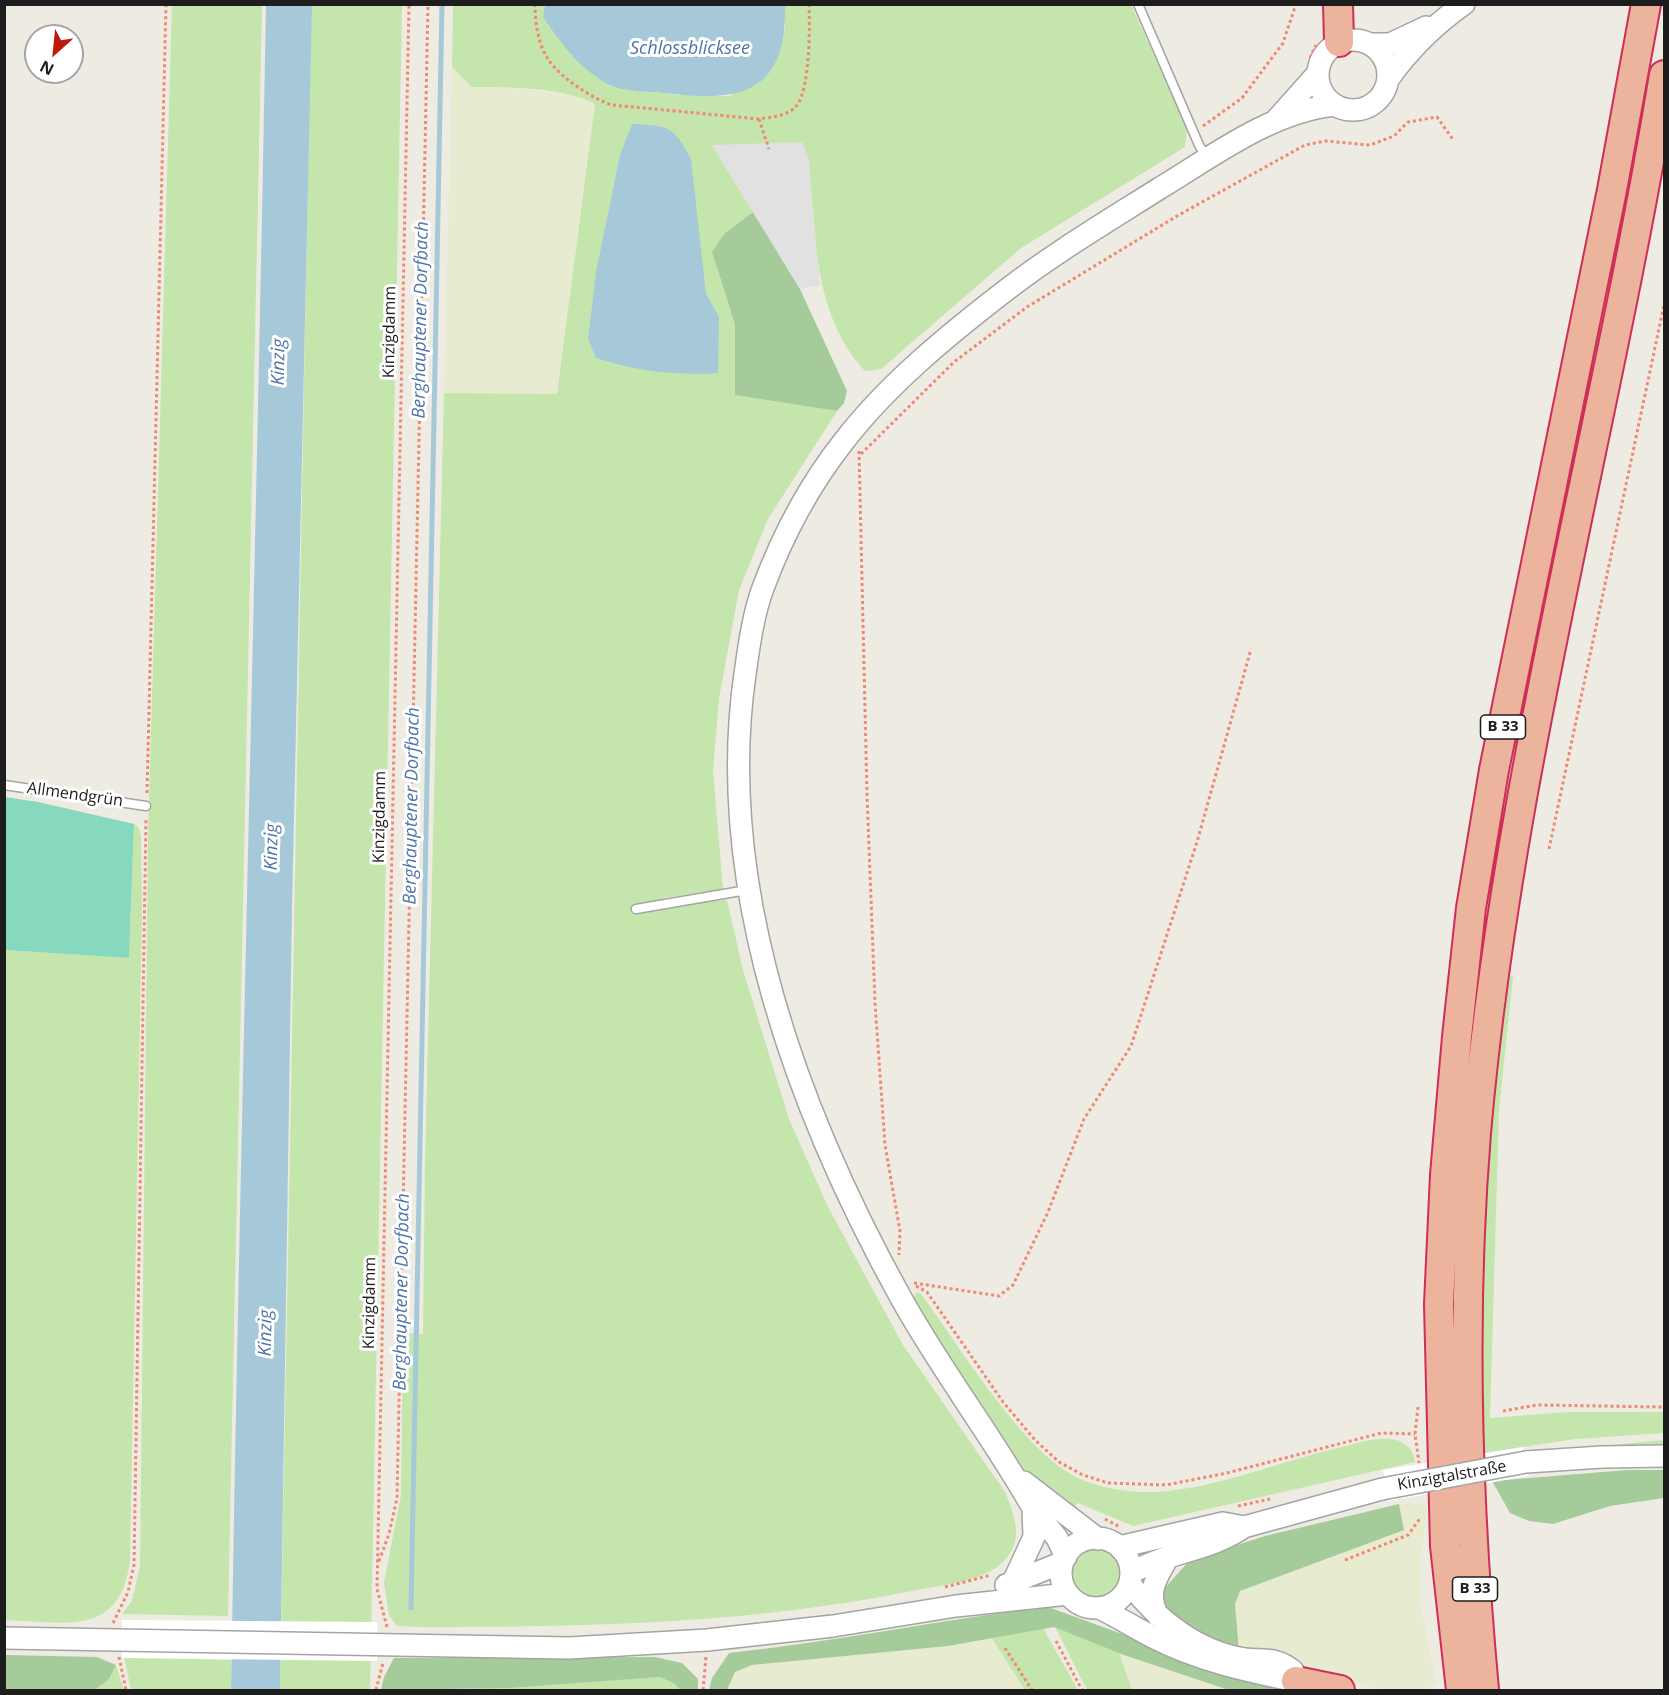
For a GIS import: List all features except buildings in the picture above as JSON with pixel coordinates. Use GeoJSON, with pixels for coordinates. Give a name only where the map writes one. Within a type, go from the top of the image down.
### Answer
{"type":"FeatureCollection","features":[{"type":"Feature","properties":{"kind":"highway"},"geometry":{"type":"LineString","coordinates":[[1329,41],[1338,4]]}},
{"type":"Feature","properties":{"kind":"highway","name":"B 33"},"geometry":{"type":"LineString","coordinates":[[1461,1690],[1445,1546],[1439,1304],[1445,1174],[1471,908],[1494,770],[1612,190],[1646,4]]}},
{"type":"Feature","properties":{"kind":"highway","name":"B 33"},"geometry":{"type":"LineString","coordinates":[[1484,1690],[1472,1554],[1468,1375],[1476,1134],[1513,846],[1665,75]]}},
{"type":"Feature","properties":{"kind":"highway"},"geometry":{"type":"LineString","coordinates":[[1296,1681],[1340,1690]]}},
{"type":"Feature","properties":{"kind":"street"},"geometry":{"type":"LineString","coordinates":[[1269,125],[1312,107],[1334,105],[1357,111],[1369,107],[1379,100],[1389,78],[1405,55],[1445,18],[1464,4]]}},
{"type":"Feature","properties":{"kind":"street"},"geometry":{"type":"LineString","coordinates":[[1012,1472],[1052,1506],[1098,1539],[1119,1547],[1125,1554],[1130,1578],[1158,1617],[1173,1629],[1221,1653],[1245,1659],[1277,1660],[1293,1671],[1296,1681],[1228,1666],[1198,1656],[1154,1638],[1099,1608],[1082,1605],[1068,1594],[1062,1575],[1064,1561],[1057,1539],[1033,1508],[1012,1472],[979,1425],[901,1297],[831,1152],[801,1079],[765,969],[747,890],[737,752],[747,661],[761,592],[780,546],[811,491],[850,434],[914,367],[1013,284],[1098,226],[1281,117],[1313,66],[1324,55],[1329,41],[1350,40],[1370,44],[1390,44],[1445,18]]}},
{"type":"Feature","properties":{"kind":"street"},"geometry":{"type":"LineString","coordinates":[[1370,44],[1385,58],[1389,78]]}},
{"type":"Feature","properties":{"kind":"street"},"geometry":{"type":"LineString","coordinates":[[1313,66],[1322,91],[1334,105]]}},
{"type":"Feature","properties":{"kind":"street","name":"Kinzigtalstraße"},"geometry":{"type":"LineString","coordinates":[[1130,1578],[1145,1565],[1225,1540],[1244,1527],[1382,1489],[1526,1462],[1665,1456]]}},
{"type":"Feature","properties":{"kind":"street"},"geometry":{"type":"LineString","coordinates":[[956,1606],[1005,1576],[1035,1537],[1033,1508]]}},
{"type":"Feature","properties":{"kind":"street","name":"Kinzigtalstraße"},"geometry":{"type":"LineString","coordinates":[[1119,1547],[1223,1523],[1244,1527]]}},
{"type":"Feature","properties":{"kind":"street"},"geometry":{"type":"LineString","coordinates":[[1005,1576],[1044,1572],[1064,1561],[1079,1543],[1098,1539]]}},
{"type":"Feature","properties":{"kind":"street"},"geometry":{"type":"LineString","coordinates":[[1158,1617],[1151,1601],[1151,1594],[1153,1584],[1167,1559]]}},
{"type":"Feature","properties":{"kind":"street"},"geometry":{"type":"LineString","coordinates":[[1099,1608],[1118,1601],[1130,1578]]}},
{"type":"Feature","properties":{"kind":"street"},"geometry":{"type":"LineString","coordinates":[[4,1638],[115,1635],[387,1637],[569,1648],[707,1640],[833,1626],[956,1606],[1068,1594]]}},
{"type":"Feature","properties":{"kind":"lane"},"geometry":{"type":"LineString","coordinates":[[1138,4],[1195,131],[1199,145],[1208,159]]}},
{"type":"Feature","properties":{"kind":"lane","name":"Allmendgrün"},"geometry":{"type":"LineString","coordinates":[[4,785],[146,806]]}},
{"type":"Feature","properties":{"kind":"lane"},"geometry":{"type":"LineString","coordinates":[[636,909],[747,890]]}},
{"type":"Feature","properties":{"kind":"path"},"geometry":{"type":"LineString","coordinates":[[126,1690],[115,1635],[134,1565],[146,806],[166,4]]}},
{"type":"Feature","properties":{"kind":"path","name":"Kinzigdamm"},"geometry":{"type":"LineString","coordinates":[[387,1637],[377,1588],[409,4]]}},
{"type":"Feature","properties":{"kind":"path"},"geometry":{"type":"LineString","coordinates":[[378,1565],[389,1534],[397,1498],[428,4]]}},
{"type":"Feature","properties":{"kind":"path"},"geometry":{"type":"LineString","coordinates":[[535,4],[540,40],[548,60],[591,98],[612,105],[759,119],[781,116],[797,107],[804,92],[809,4]]}},
{"type":"Feature","properties":{"kind":"path"},"geometry":{"type":"LineString","coordinates":[[1195,131],[1242,98],[1282,43],[1296,4]]}},
{"type":"Feature","properties":{"kind":"path"},"geometry":{"type":"LineString","coordinates":[[1313,66],[1329,41]]}},
{"type":"Feature","properties":{"kind":"path"},"geometry":{"type":"LineString","coordinates":[[861,454],[954,362],[1027,307],[1178,216],[1305,145],[1325,141],[1370,145],[1394,136],[1408,122],[1437,117],[1454,141]]}},
{"type":"Feature","properties":{"kind":"path"},"geometry":{"type":"LineString","coordinates":[[759,119],[769,149]]}},
{"type":"Feature","properties":{"kind":"path"},"geometry":{"type":"LineString","coordinates":[[1549,849],[1665,305]]}},
{"type":"Feature","properties":{"kind":"path"},"geometry":{"type":"LineString","coordinates":[[850,434],[861,454],[867,795],[875,1003],[885,1146],[900,1231],[899,1260]]}},
{"type":"Feature","properties":{"kind":"path"},"geometry":{"type":"LineString","coordinates":[[1251,649],[1197,842],[1131,1046],[1084,1119],[1048,1212],[1013,1285],[999,1296],[910,1283],[927,1292],[1003,1402],[1035,1440],[1059,1462],[1083,1475],[1108,1483],[1166,1485],[1227,1473],[1381,1433],[1415,1434]]}},
{"type":"Feature","properties":{"kind":"path"},"geometry":{"type":"LineString","coordinates":[[1503,1411],[1536,1406],[1665,1407]]}},
{"type":"Feature","properties":{"kind":"path"},"geometry":{"type":"LineString","coordinates":[[1345,1560],[1408,1535],[1420,1522],[1422,1511]]}},
{"type":"Feature","properties":{"kind":"path"},"geometry":{"type":"LineString","coordinates":[[945,1587],[1005,1576]]}},
{"type":"Feature","properties":{"kind":"path"},"geometry":{"type":"LineString","coordinates":[[376,1690],[387,1637]]}},
{"type":"Feature","properties":{"kind":"path"},"geometry":{"type":"LineString","coordinates":[[703,1690],[707,1640]]}},
{"type":"Feature","properties":{"kind":"path"},"geometry":{"type":"LineString","coordinates":[[1056,1641],[1082,1690]]}},
{"type":"Feature","properties":{"kind":"path"},"geometry":{"type":"LineString","coordinates":[[1005,1648],[1032,1690]]}},
{"type":"Feature","properties":{"kind":"green space"},"geometry":{"type":"Polygon","coordinates":[[[172,5],[262,5],[228,1616],[122,1614],[132,1601],[140,1566],[148,836],[172,5]]]}},
{"type":"Feature","properties":{"kind":"green space"},"geometry":{"type":"Polygon","coordinates":[[[311,5],[402,5],[370,1690],[280,1690],[311,5]]]}},
{"type":"Feature","properties":{"kind":"green space"},"geometry":{"type":"Polygon","coordinates":[[[453,5],[545,5],[543,17],[611,86],[678,95],[730,96],[785,30],[785,5],[1131,5],[1187,128],[1185,147],[1021,248],[881,369],[865,371],[848,348],[835,323],[826,297],[815,241],[808,156],[712,145],[753,212],[725,233],[717,269],[735,325],[735,395],[837,411],[768,519],[739,590],[719,698],[713,771],[723,889],[663,898],[667,906],[727,900],[743,970],[789,1119],[828,1207],[903,1345],[1005,1492],[1015,1519],[1014,1546],[1002,1563],[993,1570],[971,1579],[790,1611],[667,1621],[543,1626],[419,1627],[397,1626],[389,1615],[384,1582],[401,1495],[403,1333],[423,1334],[425,1163],[444,393],[557,394],[595,104],[582,98],[552,91],[472,87],[452,67],[453,5]]]}},
{"type":"Feature","properties":{"kind":"green space"},"geometry":{"type":"Polygon","coordinates":[[[452,67],[472,87],[507,87],[580,96],[595,104],[557,394],[444,393],[452,67]]]}},
{"type":"Feature","properties":{"kind":"green space"},"geometry":{"type":"Polygon","coordinates":[[[753,212],[800,289],[847,391],[844,403],[837,411],[735,395],[735,325],[712,252],[725,233],[753,212]]]}},
{"type":"Feature","properties":{"kind":"green space"},"geometry":{"type":"Polygon","coordinates":[[[5,797],[38,802],[134,824],[129,958],[5,950],[5,797]]]}},
{"type":"Feature","properties":{"kind":"green space"},"geometry":{"type":"Polygon","coordinates":[[[134,824],[139,828],[141,836],[142,910],[130,1560],[125,1585],[115,1603],[102,1614],[87,1620],[69,1622],[5,1620],[4,950],[129,958],[134,824]]]}},
{"type":"Feature","properties":{"kind":"green space"},"geometry":{"type":"Polygon","coordinates":[[[1502,975],[1513,976],[1499,1111],[1490,1418],[1569,1412],[1664,1412],[1664,1433],[1575,1439],[1477,1454],[1480,1247],[1502,975]]]}},
{"type":"Feature","properties":{"kind":"green space"},"geometry":{"type":"Polygon","coordinates":[[[917,1292],[921,1294],[1015,1423],[1059,1466],[1080,1479],[1118,1490],[1156,1492],[1179,1490],[1378,1439],[1391,1439],[1405,1444],[1413,1453],[1415,1462],[1133,1526],[1078,1503],[1069,1512],[1030,1478],[1010,1454],[911,1301],[917,1292]]]}},
{"type":"Feature","properties":{"kind":"green space"},"geometry":{"type":"Polygon","coordinates":[[[1664,1440],[1664,1446],[1560,1450],[1664,1440]]]}},
{"type":"Feature","properties":{"kind":"green space"},"geometry":{"type":"Polygon","coordinates":[[[1627,1470],[1664,1470],[1664,1498],[1610,1506],[1553,1524],[1529,1521],[1510,1513],[1492,1481],[1627,1470]]]}},
{"type":"Feature","properties":{"kind":"green space"},"geometry":{"type":"Polygon","coordinates":[[[1428,1503],[1420,1563],[1420,1601],[1436,1683],[1426,1690],[1388,1690],[1304,1674],[1239,1651],[1235,1604],[1240,1591],[1404,1530],[1399,1504],[1428,1503]]]}},
{"type":"Feature","properties":{"kind":"green space"},"geometry":{"type":"Polygon","coordinates":[[[1399,1504],[1404,1530],[1240,1591],[1235,1604],[1239,1651],[1230,1650],[1164,1613],[1162,1591],[1190,1560],[1265,1536],[1399,1504]]]}},
{"type":"Feature","properties":{"kind":"green space"},"geometry":{"type":"Polygon","coordinates":[[[1095,1548],[1105,1550],[1113,1556],[1119,1564],[1121,1574],[1119,1584],[1113,1592],[1105,1598],[1095,1600],[1085,1598],[1077,1592],[1071,1584],[1069,1574],[1071,1564],[1077,1556],[1085,1550],[1095,1548]]]}},
{"type":"Feature","properties":{"kind":"green space"},"geometry":{"type":"Polygon","coordinates":[[[1048,1607],[1229,1673],[1274,1684],[1273,1690],[1226,1689],[1124,1655],[1054,1627],[948,1646],[752,1665],[735,1672],[727,1690],[709,1690],[712,1678],[729,1653],[1048,1607]]]}},
{"type":"Feature","properties":{"kind":"green space"},"geometry":{"type":"Polygon","coordinates":[[[1055,1627],[1119,1652],[1132,1690],[1087,1690],[1055,1627]]]}},
{"type":"Feature","properties":{"kind":"green space"},"geometry":{"type":"Polygon","coordinates":[[[1043,1628],[1078,1690],[1025,1690],[991,1637],[1043,1628]]]}},
{"type":"Feature","properties":{"kind":"green space"},"geometry":{"type":"Polygon","coordinates":[[[991,1637],[1025,1690],[727,1690],[735,1672],[752,1665],[948,1646],[991,1637]]]}},
{"type":"Feature","properties":{"kind":"green space"},"geometry":{"type":"Polygon","coordinates":[[[1119,1652],[1174,1672],[1235,1690],[1132,1690],[1119,1652]]]}},
{"type":"Feature","properties":{"kind":"green space"},"geometry":{"type":"Polygon","coordinates":[[[5,1655],[97,1657],[116,1665],[109,1679],[95,1690],[5,1690],[5,1655]]]}},
{"type":"Feature","properties":{"kind":"green space"},"geometry":{"type":"Polygon","coordinates":[[[124,1657],[231,1660],[231,1690],[131,1690],[124,1657]]]}},
{"type":"Feature","properties":{"kind":"green space"},"geometry":{"type":"Polygon","coordinates":[[[655,1657],[682,1663],[698,1679],[698,1690],[680,1690],[675,1684],[660,1677],[508,1688],[381,1690],[384,1677],[394,1658],[655,1657]]]}},
{"type":"Feature","properties":{"kind":"green space"},"geometry":{"type":"Polygon","coordinates":[[[116,1665],[124,1690],[95,1690],[109,1679],[116,1665]]]}},
{"type":"Feature","properties":{"kind":"green space"},"geometry":{"type":"Polygon","coordinates":[[[660,1677],[675,1684],[680,1690],[452,1690],[660,1677]]]}},
{"type":"Feature","properties":{"kind":"shaded area"},"geometry":{"type":"Polygon","coordinates":[[[802,142],[808,156],[820,285],[800,289],[712,145],[802,142]]]}},
{"type":"Feature","properties":{"kind":"water","name":"Kinzig"},"geometry":{"type":"Polygon","coordinates":[[[312,4],[292,908],[280,1690],[231,1690],[266,5],[312,4]]]}},
{"type":"Feature","properties":{"kind":"water","name":"Schlossblicksee"},"geometry":{"type":"Polygon","coordinates":[[[545,5],[785,5],[784,34],[778,57],[768,74],[754,86],[737,93],[691,96],[629,90],[610,85],[580,64],[543,17],[545,5]]]}},
{"type":"Feature","properties":{"kind":"water"},"geometry":{"type":"Polygon","coordinates":[[[632,124],[662,127],[669,130],[679,139],[691,159],[706,294],[719,317],[718,373],[671,373],[611,362],[596,358],[588,339],[596,272],[620,155],[632,124]]]}},
{"type":"Feature","properties":{"kind":"pier"},"geometry":{"type":"Polygon","coordinates":[[[1523,1447],[1528,1476],[1388,1501],[1383,1470],[1523,1447]]]}},
{"type":"Feature","properties":{"kind":"pier"},"geometry":{"type":"Polygon","coordinates":[[[122,1620],[377,1622],[377,1661],[122,1658],[122,1620]]]}},
{"type":"Feature","properties":{"kind":"waterway","name":"Berghauptener Dorfbach"},"geometry":{"type":"LineString","coordinates":[[411,1608],[442,4]]}}]}
